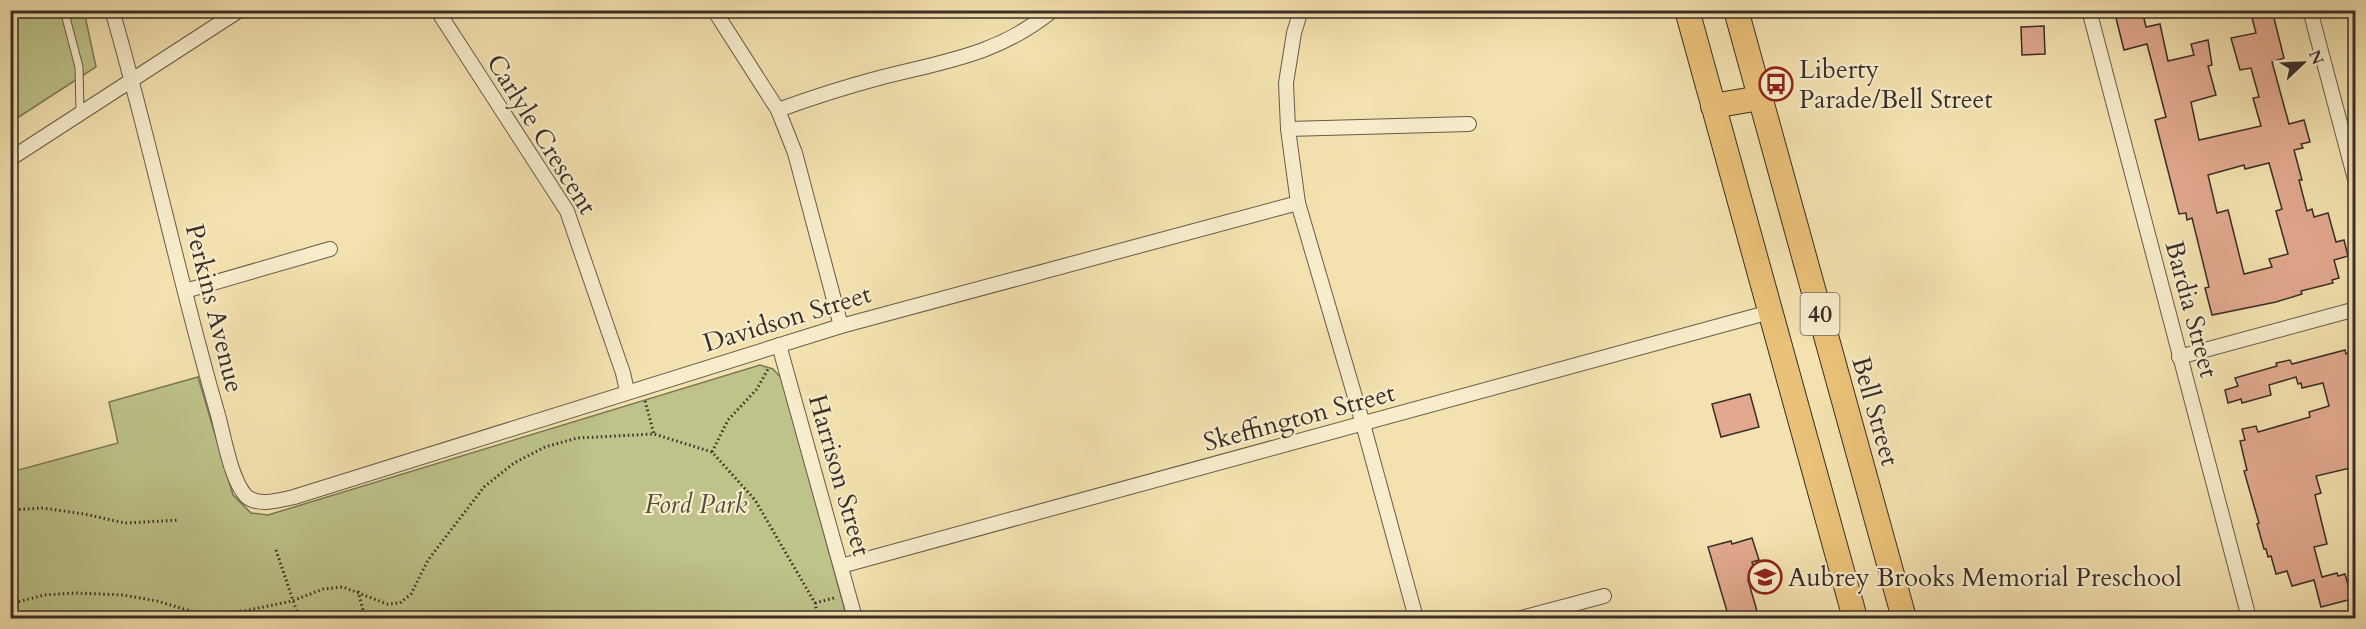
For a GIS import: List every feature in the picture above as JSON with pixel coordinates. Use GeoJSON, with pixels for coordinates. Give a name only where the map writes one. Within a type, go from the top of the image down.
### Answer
{"type":"FeatureCollection","features":[{"type":"Feature","properties":{"kind":"highway","name":"40"},"geometry":{"type":"LineString","coordinates":[[1687,10],[1855,618]]}},
{"type":"Feature","properties":{"kind":"highway","name":"Bell Street"},"geometry":{"type":"LineString","coordinates":[[1736,10],[1904,618]]}},
{"type":"Feature","properties":{"kind":"highway"},"geometry":{"type":"LineString","coordinates":[[1713,106],[1760,98]]}},
{"type":"Feature","properties":{"kind":"street","name":"Perkins Avenue"},"geometry":{"type":"LineString","coordinates":[[112,10],[237,482],[247,496],[254,501],[274,501],[294,497]]}},
{"type":"Feature","properties":{"kind":"street"},"geometry":{"type":"LineString","coordinates":[[10,159],[240,10]]}},
{"type":"Feature","properties":{"kind":"street","name":"Carlyle Crescent"},"geometry":{"type":"LineString","coordinates":[[437,10],[567,211],[623,372],[627,391]]}},
{"type":"Feature","properties":{"kind":"street"},"geometry":{"type":"LineString","coordinates":[[714,10],[778,110],[795,153],[841,326]]}},
{"type":"Feature","properties":{"kind":"street"},"geometry":{"type":"LineString","coordinates":[[778,110],[876,79],[976,54],[1000,45],[1035,25],[1053,10]]}},
{"type":"Feature","properties":{"kind":"street"},"geometry":{"type":"LineString","coordinates":[[1301,10],[1294,33],[1286,83],[1288,129],[1298,203],[1363,424],[1416,618]]}},
{"type":"Feature","properties":{"kind":"street","name":"Bardia Street"},"geometry":{"type":"LineString","coordinates":[[2089,10],[2249,618]]}},
{"type":"Feature","properties":{"kind":"street"},"geometry":{"type":"LineString","coordinates":[[2310,10],[2355,183]]}},
{"type":"Feature","properties":{"kind":"street"},"geometry":{"type":"LineString","coordinates":[[1288,129],[1469,124]]}},
{"type":"Feature","properties":{"kind":"street","name":"Davidson Street"},"geometry":{"type":"LineString","coordinates":[[294,497],[627,391],[841,326],[1298,203]]}},
{"type":"Feature","properties":{"kind":"street"},"geometry":{"type":"LineString","coordinates":[[185,291],[330,249]]}},
{"type":"Feature","properties":{"kind":"street"},"geometry":{"type":"LineString","coordinates":[[2179,357],[2355,309]]}},
{"type":"Feature","properties":{"kind":"street","name":"Skeffington Street"},"geometry":{"type":"LineString","coordinates":[[841,566],[1770,312]]}},
{"type":"Feature","properties":{"kind":"street","name":"Harrison Street"},"geometry":{"type":"LineString","coordinates":[[778,345],[855,618]]}},
{"type":"Feature","properties":{"kind":"street"},"geometry":{"type":"LineString","coordinates":[[1521,618],[1604,596]]}},
{"type":"Feature","properties":{"kind":"lane"},"geometry":{"type":"LineString","coordinates":[[64,10],[79,67],[80,115]]}},
{"type":"Feature","properties":{"kind":"path"},"geometry":{"type":"LineString","coordinates":[[712,452],[728,420],[757,389],[770,363],[783,360]]}},
{"type":"Feature","properties":{"kind":"path"},"geometry":{"type":"LineString","coordinates":[[201,614],[244,611],[292,601],[323,589],[342,587],[358,591],[387,604],[400,603],[411,594],[428,560],[484,487],[514,463],[545,447],[577,438],[654,434],[712,452],[754,500],[815,603],[818,618]]}},
{"type":"Feature","properties":{"kind":"path"},"geometry":{"type":"LineString","coordinates":[[10,510],[43,508],[124,523],[179,520]]}},
{"type":"Feature","properties":{"kind":"path"},"geometry":{"type":"LineString","coordinates":[[276,550],[299,618]]}},
{"type":"Feature","properties":{"kind":"path"},"geometry":{"type":"LineString","coordinates":[[358,591],[365,618]]}},
{"type":"Feature","properties":{"kind":"path"},"geometry":{"type":"LineString","coordinates":[[10,604],[44,595],[76,593],[123,595],[158,601],[209,618]]}},
{"type":"Feature","properties":{"kind":"path"},"geometry":{"type":"LineString","coordinates":[[286,618],[296,610]]}},
{"type":"Feature","properties":{"kind":"green space"},"geometry":{"type":"Polygon","coordinates":[[[11,11],[84,11],[96,67],[11,122],[11,11]]]}},
{"type":"Feature","properties":{"kind":"green space","name":"Ford Park"},"geometry":{"type":"Polygon","coordinates":[[[760,365],[773,369],[782,379],[847,618],[11,618],[11,472],[118,443],[109,402],[198,377],[233,495],[251,513],[268,515],[760,365]]]}},
{"type":"Feature","properties":{"kind":"building"},"geometry":{"type":"Polygon","coordinates":[[[2114,10],[2142,10],[2146,27],[2160,24],[2168,61],[2194,55],[2191,44],[2208,40],[2212,65],[2208,66],[2216,95],[2191,102],[2199,140],[2261,126],[2253,98],[2259,97],[2251,68],[2240,70],[2231,38],[2256,33],[2250,10],[2272,10],[2284,58],[2272,62],[2289,124],[2304,120],[2310,142],[2301,144],[2303,148],[2294,150],[2302,180],[2299,180],[2307,211],[2312,209],[2314,217],[2328,213],[2336,242],[2344,240],[2348,256],[2334,260],[2339,278],[2332,280],[2333,283],[2301,291],[2302,294],[2276,302],[2212,315],[2205,288],[2209,287],[2192,218],[2187,220],[2186,213],[2179,214],[2155,120],[2166,117],[2147,44],[2124,50],[2114,10]],[[2269,163],[2245,169],[2244,165],[2208,175],[2217,213],[2228,210],[2244,274],[2272,267],[2269,259],[2288,254],[2276,211],[2282,209],[2269,163]]]}},
{"type":"Feature","properties":{"kind":"building"},"geometry":{"type":"Polygon","coordinates":[[[2044,26],[2045,54],[2022,55],[2021,27],[2044,26]]]}},
{"type":"Feature","properties":{"kind":"building"},"geometry":{"type":"Polygon","coordinates":[[[2345,350],[2346,354],[2351,352],[2352,356],[2355,355],[2355,467],[2316,476],[2321,493],[2315,495],[2327,544],[2314,547],[2322,577],[2337,573],[2338,576],[2345,574],[2352,599],[2321,607],[2314,580],[2292,586],[2287,571],[2276,574],[2271,556],[2268,557],[2264,549],[2257,524],[2259,523],[2244,471],[2247,470],[2240,441],[2245,440],[2242,429],[2256,426],[2258,432],[2310,417],[2309,412],[2329,406],[2323,383],[2302,388],[2296,377],[2269,385],[2271,395],[2242,403],[2241,399],[2228,403],[2225,390],[2238,386],[2235,378],[2277,366],[2276,363],[2290,360],[2292,364],[2345,350]]]}},
{"type":"Feature","properties":{"kind":"building"},"geometry":{"type":"Polygon","coordinates":[[[1750,394],[1759,427],[1721,437],[1712,404],[1750,394]]]}},
{"type":"Feature","properties":{"kind":"building"},"geometry":{"type":"Polygon","coordinates":[[[1752,538],[1759,560],[1752,562],[1756,577],[1748,580],[1759,618],[1729,618],[1708,547],[1731,541],[1732,544],[1752,538]]]}},
{"type":"Feature","properties":{"kind":"place","name":"Liberty Parade/Bell Street"},"geometry":{"type":"Point","coordinates":[1776,84]}},
{"type":"Feature","properties":{"kind":"place","name":"Aubrey Brooks Memorial Preschool"},"geometry":{"type":"Point","coordinates":[1765,577]}}]}
